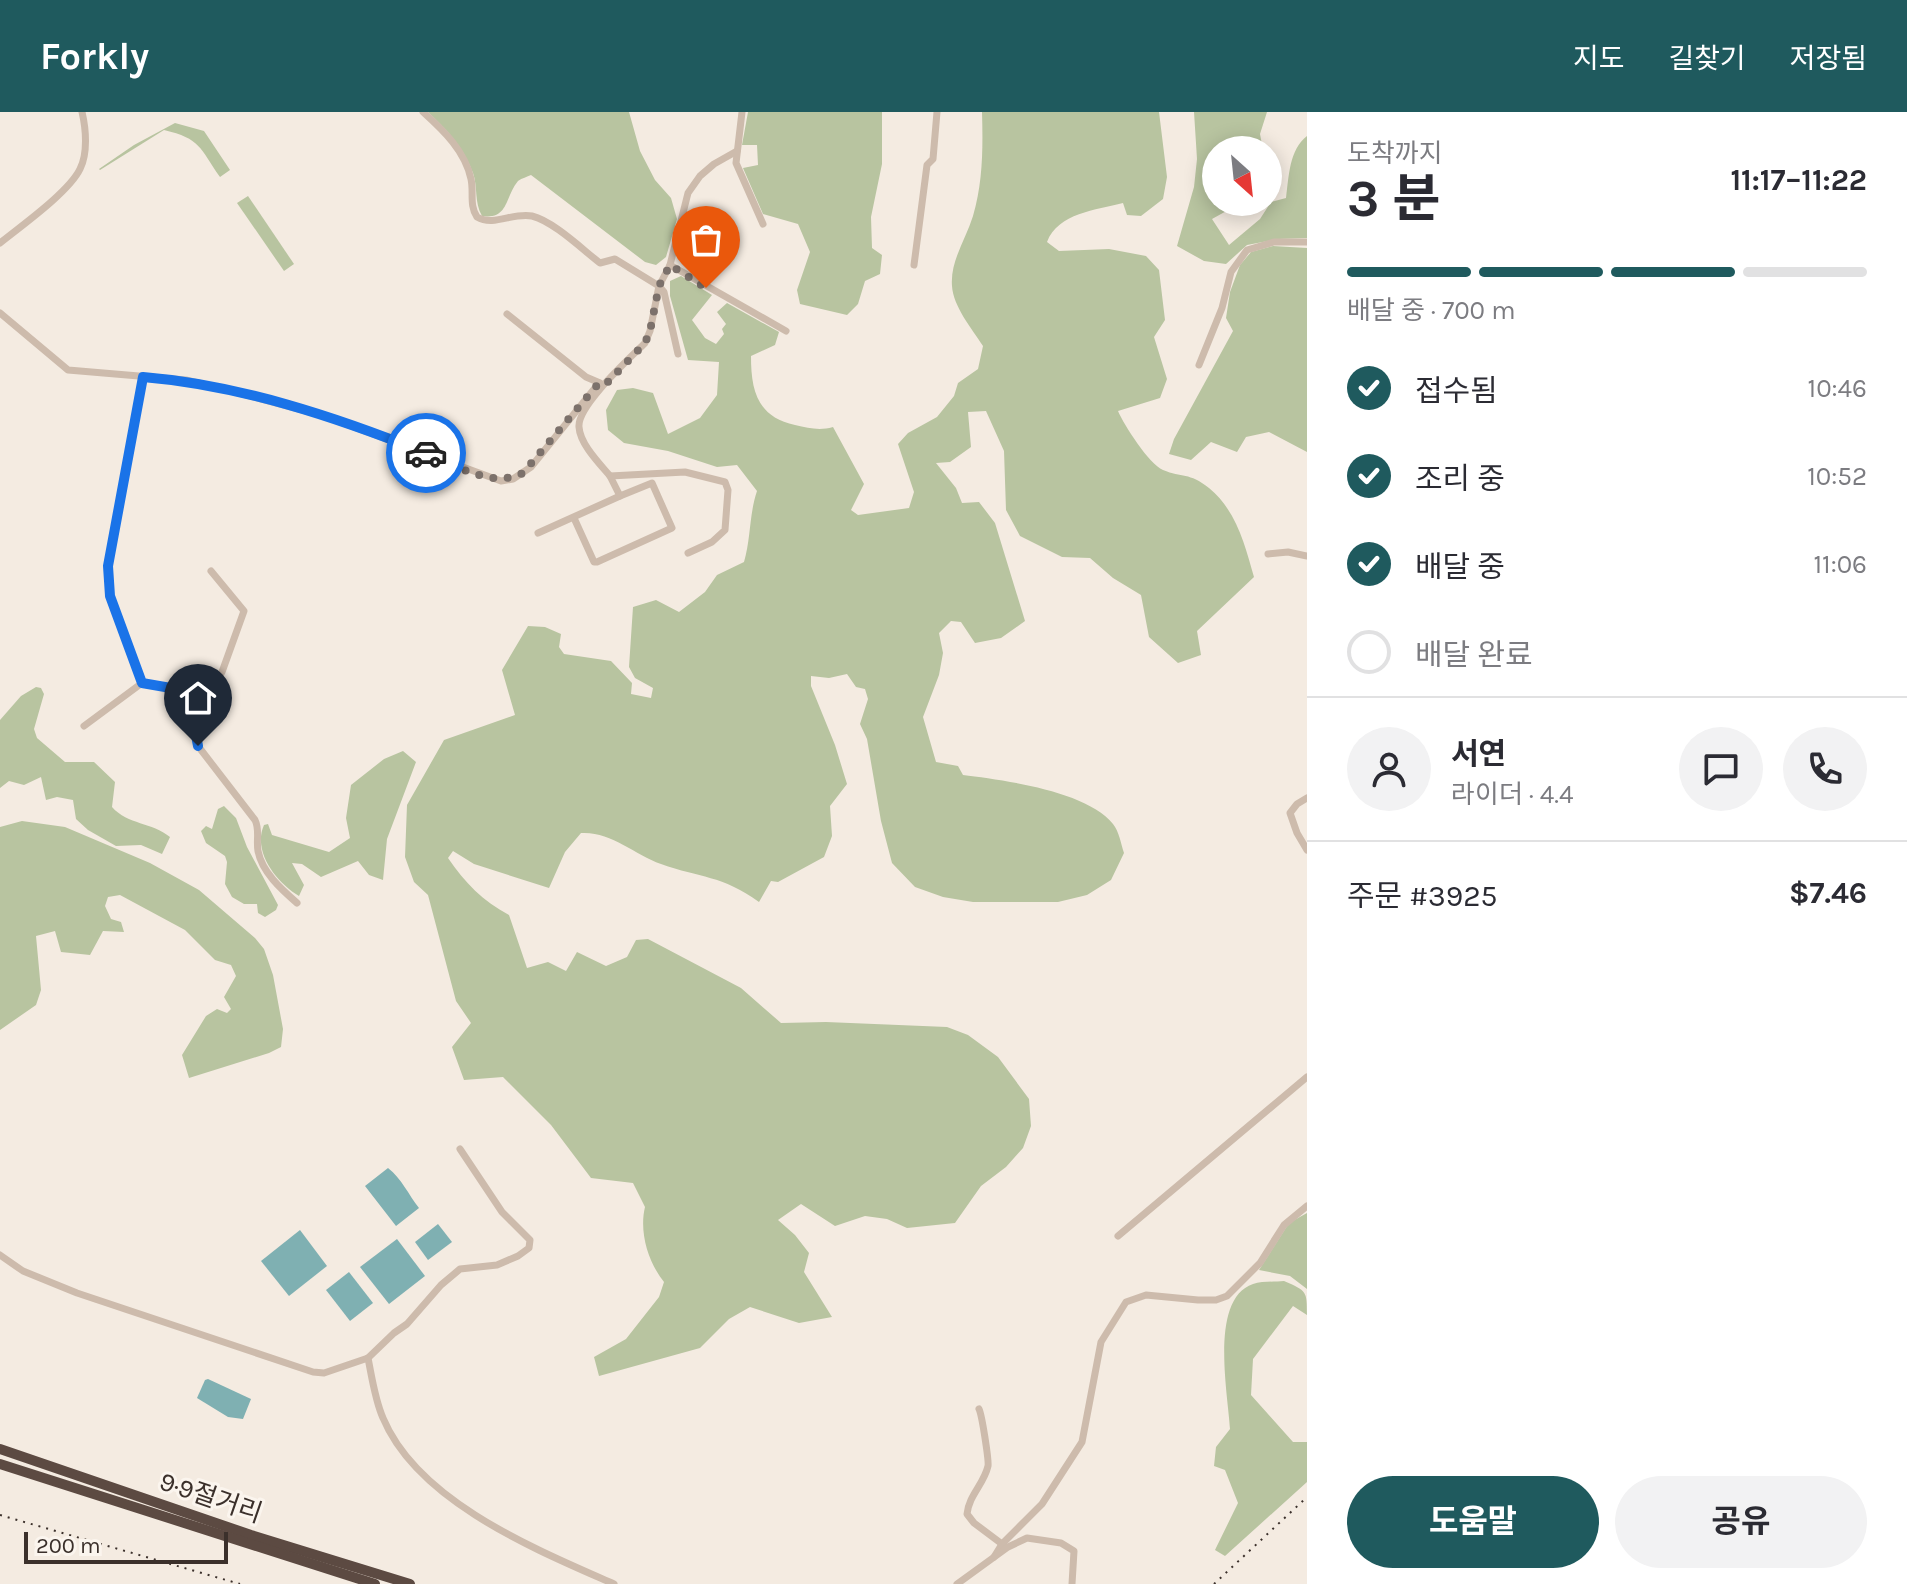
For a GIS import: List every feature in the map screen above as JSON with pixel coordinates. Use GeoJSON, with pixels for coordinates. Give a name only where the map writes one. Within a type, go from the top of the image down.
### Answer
{"type":"FeatureCollection","features":[{"type":"Feature","properties":{"kind":"highway","name":"9·9절거리"},"geometry":{"type":"LineString","coordinates":[[0,1449],[251,1535],[410,1584]]}},
{"type":"Feature","properties":{"kind":"highway","name":"9·9절거리"},"geometry":{"type":"LineString","coordinates":[[0,1464],[375,1584]]}},
{"type":"Feature","properties":{"kind":"street"},"geometry":{"type":"LineString","coordinates":[[0,243],[37,213],[80,170],[84,155],[82,112]]}},
{"type":"Feature","properties":{"kind":"street"},"geometry":{"type":"LineString","coordinates":[[423,112],[453,141],[463,159],[471,181],[472,208],[477,217],[491,221],[515,216],[536,217],[600,263],[615,259],[659,286],[668,300],[678,354]]}},
{"type":"Feature","properties":{"kind":"street"},"geometry":{"type":"LineString","coordinates":[[742,112],[736,163],[763,224]]}},
{"type":"Feature","properties":{"kind":"street"},"geometry":{"type":"LineString","coordinates":[[914,265],[927,165],[933,159],[937,112]]}},
{"type":"Feature","properties":{"kind":"street"},"geometry":{"type":"LineString","coordinates":[[0,313],[68,370],[186,380],[321,415],[501,481],[513,479],[531,467],[602,384],[645,343],[659,286],[670,265],[688,193],[700,176],[714,164],[737,151]]}},
{"type":"Feature","properties":{"kind":"street"},"geometry":{"type":"LineString","coordinates":[[1199,365],[1238,260],[1247,250],[1259,245],[1307,242]]}},
{"type":"Feature","properties":{"kind":"street"},"geometry":{"type":"LineString","coordinates":[[670,265],[786,331]]}},
{"type":"Feature","properties":{"kind":"street"},"geometry":{"type":"LineString","coordinates":[[507,314],[586,377],[602,384]]}},
{"type":"Feature","properties":{"kind":"street"},"geometry":{"type":"LineString","coordinates":[[142,683],[110,596],[108,566],[143,377]]}},
{"type":"Feature","properties":{"kind":"street"},"geometry":{"type":"LineString","coordinates":[[602,384],[584,409],[578,426],[585,443],[610,476],[620,496]]}},
{"type":"Feature","properties":{"kind":"street"},"geometry":{"type":"LineString","coordinates":[[610,476],[685,472],[725,482],[728,490],[725,530],[712,542],[688,553]]}},
{"type":"Feature","properties":{"kind":"street"},"geometry":{"type":"LineString","coordinates":[[538,533],[652,483],[672,528],[594,562],[574,518]]}},
{"type":"Feature","properties":{"kind":"street"},"geometry":{"type":"LineString","coordinates":[[1268,554],[1288,552],[1307,556]]}},
{"type":"Feature","properties":{"kind":"street"},"geometry":{"type":"LineString","coordinates":[[84,726],[142,683],[188,691],[207,691],[213,687],[226,662],[244,611],[211,571]]}},
{"type":"Feature","properties":{"kind":"street"},"geometry":{"type":"LineString","coordinates":[[188,691],[198,746],[255,820],[258,825],[258,849],[264,865],[278,885],[297,903]]}},
{"type":"Feature","properties":{"kind":"street"},"geometry":{"type":"LineString","coordinates":[[1307,798],[1290,813],[1307,850]]}},
{"type":"Feature","properties":{"kind":"street"},"geometry":{"type":"LineString","coordinates":[[1118,1236],[1307,1077]]}},
{"type":"Feature","properties":{"kind":"street"},"geometry":{"type":"LineString","coordinates":[[0,1255],[23,1271],[77,1293],[313,1372],[324,1373],[368,1358],[407,1324],[460,1269],[497,1265],[518,1256],[531,1244],[527,1235],[502,1212],[460,1149]]}},
{"type":"Feature","properties":{"kind":"street"},"geometry":{"type":"LineString","coordinates":[[994,1557],[1002,1544],[1042,1504],[1082,1442],[1101,1342],[1126,1302],[1146,1295],[1198,1300],[1216,1300],[1227,1296],[1260,1263],[1284,1225],[1307,1206]]}},
{"type":"Feature","properties":{"kind":"street"},"geometry":{"type":"LineString","coordinates":[[368,1358],[384,1422],[402,1450],[442,1494],[519,1538],[614,1584]]}},
{"type":"Feature","properties":{"kind":"street"},"geometry":{"type":"LineString","coordinates":[[979,1409],[983,1417],[988,1466],[971,1497],[967,1514],[1002,1544]]}},
{"type":"Feature","properties":{"kind":"street"},"geometry":{"type":"LineString","coordinates":[[957,1584],[1027,1538],[1069,1546],[1076,1555],[1072,1584]]}},
{"type":"Feature","properties":{"kind":"green space"},"geometry":{"type":"Polygon","coordinates":[[[428,112],[629,112],[640,151],[655,180],[671,198],[677,219],[666,257],[656,265],[645,262],[531,175],[518,181],[502,211],[482,216],[474,178],[465,155],[428,112]]]}},
{"type":"Feature","properties":{"kind":"green space"},"geometry":{"type":"Polygon","coordinates":[[[748,112],[882,112],[882,164],[871,217],[872,248],[882,255],[880,274],[865,281],[858,304],[847,315],[800,304],[797,290],[810,252],[798,224],[763,214],[743,168],[758,165],[757,145],[742,145],[748,112]]]}},
{"type":"Feature","properties":{"kind":"green space"},"geometry":{"type":"Polygon","coordinates":[[[982,112],[1159,112],[1167,177],[1163,199],[1141,216],[1127,215],[1123,203],[1079,214],[1052,232],[1047,242],[1059,251],[1109,249],[1146,256],[1159,270],[1165,320],[1154,337],[1167,379],[1160,398],[1118,411],[1138,444],[1157,466],[1196,480],[1218,497],[1233,517],[1254,577],[1197,631],[1201,655],[1178,663],[1149,637],[1141,595],[1113,578],[1090,558],[1062,557],[1020,536],[1006,510],[1004,451],[986,411],[968,412],[971,447],[950,462],[936,463],[956,488],[962,503],[979,502],[995,523],[1025,621],[1001,638],[975,643],[961,622],[951,621],[939,633],[943,653],[939,675],[923,717],[936,762],[958,766],[963,775],[1065,795],[1101,813],[1115,827],[1124,853],[1111,880],[1087,895],[1058,902],[973,902],[943,897],[915,887],[892,863],[881,821],[867,739],[860,724],[868,699],[865,689],[856,687],[847,674],[829,678],[811,676],[811,686],[847,784],[830,806],[832,836],[824,857],[778,882],[771,881],[759,902],[722,882],[661,864],[612,839],[592,833],[581,833],[565,852],[549,888],[474,864],[453,851],[448,858],[475,891],[509,915],[527,968],[548,962],[566,971],[577,952],[606,966],[627,957],[636,940],[648,939],[741,988],[781,1023],[947,1027],[968,1035],[998,1057],[1029,1099],[1031,1126],[1023,1148],[1006,1167],[981,1186],[955,1223],[907,1228],[887,1219],[865,1216],[835,1226],[801,1204],[778,1220],[809,1253],[804,1272],[832,1317],[799,1323],[750,1307],[729,1319],[700,1348],[599,1376],[594,1357],[626,1339],[659,1297],[664,1282],[646,1246],[643,1226],[645,1207],[633,1183],[591,1178],[551,1125],[503,1077],[464,1080],[452,1047],[471,1023],[456,1001],[428,895],[414,882],[405,857],[407,805],[444,740],[515,715],[502,670],[528,626],[545,627],[561,634],[559,647],[564,654],[611,661],[632,683],[631,694],[651,698],[653,688],[635,678],[629,667],[633,607],[656,600],[679,612],[705,592],[717,575],[744,562],[757,491],[737,465],[717,467],[668,451],[624,443],[608,430],[606,410],[617,390],[633,388],[653,393],[668,434],[700,418],[717,395],[719,362],[688,360],[670,296],[670,281],[681,276],[712,295],[692,320],[705,338],[716,344],[724,334],[722,329],[726,324],[717,312],[727,303],[779,332],[775,345],[751,356],[755,391],[764,409],[782,421],[814,429],[833,427],[864,484],[851,510],[858,515],[909,508],[914,492],[898,444],[908,433],[937,417],[954,396],[958,383],[978,369],[983,346],[959,309],[952,286],[956,259],[973,216],[979,190],[982,112]]]}},
{"type":"Feature","properties":{"kind":"green space"},"geometry":{"type":"Polygon","coordinates":[[[1194,112],[1267,112],[1260,136],[1202,136],[1202,216],[1217,216],[1212,219],[1229,245],[1262,216],[1282,216],[1282,199],[1286,198],[1293,156],[1307,136],[1307,238],[1247,245],[1226,264],[1204,261],[1177,246],[1194,187],[1197,159],[1194,112]]]}},
{"type":"Feature","properties":{"kind":"green space"},"geometry":{"type":"Polygon","coordinates":[[[175,123],[204,131],[230,170],[220,177],[198,146],[185,137],[164,130],[99,169],[134,145],[175,123]]]}},
{"type":"Feature","properties":{"kind":"green space"},"geometry":{"type":"Polygon","coordinates":[[[248,196],[294,264],[284,271],[237,203],[248,196]]]}},
{"type":"Feature","properties":{"kind":"green space"},"geometry":{"type":"Polygon","coordinates":[[[1273,246],[1307,248],[1307,452],[1269,432],[1246,437],[1237,452],[1211,442],[1191,460],[1169,454],[1174,439],[1233,331],[1226,318],[1230,292],[1240,265],[1251,252],[1273,246]]]}},
{"type":"Feature","properties":{"kind":"green space"},"geometry":{"type":"Polygon","coordinates":[[[36,687],[41,688],[44,694],[34,729],[37,738],[65,762],[94,762],[115,782],[112,807],[118,813],[170,837],[162,854],[141,845],[116,846],[88,830],[76,819],[73,800],[57,797],[46,800],[41,777],[24,785],[9,781],[0,788],[0,720],[21,696],[36,687]]]}},
{"type":"Feature","properties":{"kind":"green space"},"geometry":{"type":"Polygon","coordinates":[[[403,751],[416,762],[387,839],[383,880],[369,875],[358,861],[321,877],[302,864],[292,863],[304,885],[299,896],[291,890],[275,875],[264,856],[261,835],[264,825],[268,824],[272,835],[329,852],[350,838],[346,818],[351,785],[384,759],[403,751]]]}},
{"type":"Feature","properties":{"kind":"green space"},"geometry":{"type":"Polygon","coordinates":[[[224,806],[236,818],[247,847],[278,905],[265,917],[258,913],[257,904],[244,904],[232,897],[225,884],[225,856],[206,843],[201,831],[206,826],[212,829],[218,809],[224,806]]]}},
{"type":"Feature","properties":{"kind":"green space"},"geometry":{"type":"Polygon","coordinates":[[[22,821],[65,827],[150,863],[199,890],[255,938],[264,949],[273,975],[283,1029],[281,1047],[189,1078],[182,1055],[206,1016],[217,1009],[227,1013],[231,1009],[224,997],[236,976],[231,965],[215,960],[185,930],[120,895],[108,897],[105,906],[111,919],[121,922],[124,932],[103,931],[90,955],[61,952],[55,931],[36,936],[41,990],[36,1005],[0,1030],[0,827],[22,821]]]}},
{"type":"Feature","properties":{"kind":"green space"},"geometry":{"type":"Polygon","coordinates":[[[1307,1213],[1307,1289],[1290,1276],[1259,1270],[1289,1223],[1307,1213]]]}},
{"type":"Feature","properties":{"kind":"green space"},"geometry":{"type":"Polygon","coordinates":[[[1284,1281],[1304,1293],[1307,1315],[1293,1306],[1253,1359],[1251,1395],[1293,1442],[1307,1442],[1307,1482],[1225,1556],[1215,1550],[1238,1503],[1225,1470],[1214,1466],[1216,1447],[1230,1429],[1224,1349],[1226,1327],[1239,1293],[1253,1284],[1284,1281]]]}},
{"type":"Feature","properties":{"kind":"water"},"geometry":{"type":"Polygon","coordinates":[[[388,1168],[419,1208],[396,1226],[365,1186],[388,1168]]]}},
{"type":"Feature","properties":{"kind":"water"},"geometry":{"type":"Polygon","coordinates":[[[438,1224],[452,1242],[428,1260],[415,1242],[438,1224]]]}},
{"type":"Feature","properties":{"kind":"water"},"geometry":{"type":"Polygon","coordinates":[[[300,1230],[327,1266],[289,1296],[261,1261],[300,1230]]]}},
{"type":"Feature","properties":{"kind":"water"},"geometry":{"type":"Polygon","coordinates":[[[397,1239],[425,1276],[389,1304],[360,1267],[397,1239]]]}},
{"type":"Feature","properties":{"kind":"water"},"geometry":{"type":"Polygon","coordinates":[[[349,1272],[373,1303],[350,1321],[326,1290],[349,1272]]]}},
{"type":"Feature","properties":{"kind":"water"},"geometry":{"type":"Polygon","coordinates":[[[208,1379],[251,1399],[243,1419],[228,1417],[197,1398],[208,1379]]]}},
{"type":"Feature","properties":{"kind":"railway"},"geometry":{"type":"LineString","coordinates":[[1214,1584],[1307,1497]]}},
{"type":"Feature","properties":{"kind":"railway"},"geometry":{"type":"LineString","coordinates":[[0,1515],[240,1584]]}},
{"type":"Feature","properties":{"kind":"way so far"},"geometry":{"type":"LineString","coordinates":[[426,453],[493,479],[513,479],[531,467],[599,383],[606,384],[645,343],[659,286],[670,265],[706,288]]}},
{"type":"Feature","properties":{"kind":"route"},"geometry":{"type":"LineString","coordinates":[[198,746],[188,691],[142,683],[110,596],[108,566],[143,377],[186,380],[321,415],[426,453]]}}]}
